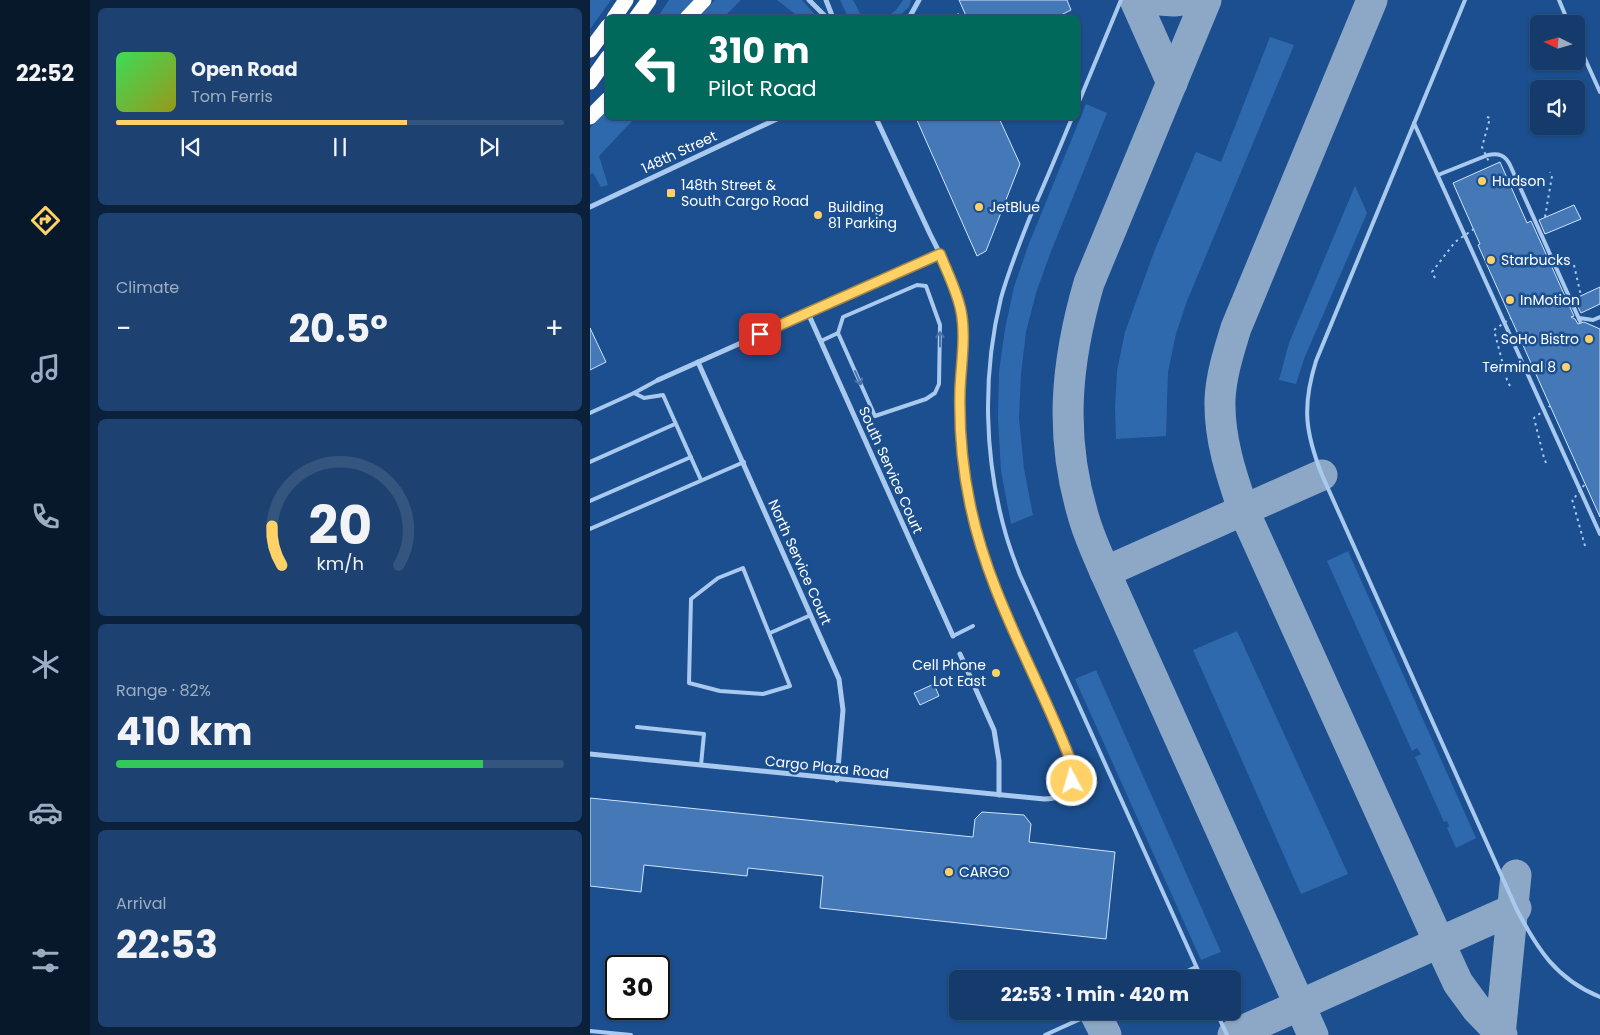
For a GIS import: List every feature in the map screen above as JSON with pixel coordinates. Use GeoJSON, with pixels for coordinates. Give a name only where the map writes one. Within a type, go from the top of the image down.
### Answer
{"type":"FeatureCollection","features":[{"type":"Feature","properties":{"kind":"highway"},"geometry":{"type":"LineString","coordinates":[[616,15],[626,0]]}},
{"type":"Feature","properties":{"kind":"highway"},"geometry":{"type":"LineString","coordinates":[[638,15],[649,0]]}},
{"type":"Feature","properties":{"kind":"highway"},"geometry":{"type":"LineString","coordinates":[[690,15],[704,0]]}},
{"type":"Feature","properties":{"kind":"highway"},"geometry":{"type":"LineString","coordinates":[[590,50],[605,30]]}},
{"type":"Feature","properties":{"kind":"highway"},"geometry":{"type":"LineString","coordinates":[[590,82],[605,61]]}},
{"type":"Feature","properties":{"kind":"highway"},"geometry":{"type":"LineString","coordinates":[[590,117],[605,102]]}},
{"type":"Feature","properties":{"kind":"street"},"geometry":{"type":"LineString","coordinates":[[809,0],[824,15]]}},
{"type":"Feature","properties":{"kind":"street"},"geometry":{"type":"LineString","coordinates":[[826,0],[832,15]]}},
{"type":"Feature","properties":{"kind":"street"},"geometry":{"type":"LineString","coordinates":[[911,15],[919,0]]}},
{"type":"Feature","properties":{"kind":"street","name":"148th Street"},"geometry":{"type":"LineString","coordinates":[[590,207],[775,120]]}},
{"type":"Feature","properties":{"kind":"street"},"geometry":{"type":"LineString","coordinates":[[658,380],[940,254],[877,120]]}},
{"type":"Feature","properties":{"kind":"street","name":"Cargo Plaza Road"},"geometry":{"type":"LineString","coordinates":[[590,754],[1044,800],[1062,796],[1066,792],[1072,781],[1071,761],[996,592],[973,521],[966,484],[961,430],[961,310],[940,254]]}},
{"type":"Feature","properties":{"kind":"street","name":"South Service Court"},"geometry":{"type":"LineString","coordinates":[[808,313],[953,636]]}},
{"type":"Feature","properties":{"kind":"street","name":"North Service Court"},"geometry":{"type":"LineString","coordinates":[[698,362],[812,615],[841,686],[843,710],[837,780]]}},
{"type":"Feature","properties":{"kind":"street"},"geometry":{"type":"LineString","coordinates":[[960,654],[994,730],[999,761],[999,795]]}},
{"type":"Feature","properties":{"kind":"lane"},"geometry":{"type":"LineString","coordinates":[[1080,99],[1121,0]]}},
{"type":"Feature","properties":{"kind":"lane"},"geometry":{"type":"LineString","coordinates":[[1465,0],[1316,361],[1307,393],[1307,420],[1312,447],[1322,475],[1516,908],[1539,949],[1558,971],[1579,987],[1600,997]]}},
{"type":"Feature","properties":{"kind":"lane"},"geometry":{"type":"LineString","coordinates":[[1559,0],[1565,15]]}},
{"type":"Feature","properties":{"kind":"lane"},"geometry":{"type":"LineString","coordinates":[[1585,59],[1600,92]]}},
{"type":"Feature","properties":{"kind":"lane"},"geometry":{"type":"LineString","coordinates":[[1071,120],[1020,243],[1001,298],[991,350],[988,391],[992,469],[1006,536],[1020,575],[1198,970]]}},
{"type":"Feature","properties":{"kind":"lane"},"geometry":{"type":"LineString","coordinates":[[1414,123],[1600,534]]}},
{"type":"Feature","properties":{"kind":"lane"},"geometry":{"type":"LineString","coordinates":[[1438,175],[1488,155],[1497,154],[1504,157],[1510,165],[1579,320],[1593,320],[1600,317]]}},
{"type":"Feature","properties":{"kind":"lane"},"geometry":{"type":"LineString","coordinates":[[821,341],[838,333],[843,317],[917,285],[926,286],[940,325],[939,384],[935,393],[926,399],[875,416],[838,333]]}},
{"type":"Feature","properties":{"kind":"lane"},"geometry":{"type":"LineString","coordinates":[[590,413],[658,380]]}},
{"type":"Feature","properties":{"kind":"lane"},"geometry":{"type":"LineString","coordinates":[[634,393],[644,398],[663,395],[701,480]]}},
{"type":"Feature","properties":{"kind":"lane"},"geometry":{"type":"LineString","coordinates":[[590,462],[675,424]]}},
{"type":"Feature","properties":{"kind":"lane"},"geometry":{"type":"LineString","coordinates":[[590,501],[691,457]]}},
{"type":"Feature","properties":{"kind":"lane"},"geometry":{"type":"LineString","coordinates":[[590,529],[744,462]]}},
{"type":"Feature","properties":{"kind":"lane"},"geometry":{"type":"LineString","coordinates":[[743,568],[770,633],[790,686],[763,694],[720,691],[689,683],[691,599],[718,578],[743,568]]}},
{"type":"Feature","properties":{"kind":"lane"},"geometry":{"type":"LineString","coordinates":[[770,633],[812,615]]}},
{"type":"Feature","properties":{"kind":"lane"},"geometry":{"type":"LineString","coordinates":[[953,636],[974,626]]}},
{"type":"Feature","properties":{"kind":"lane"},"geometry":{"type":"LineString","coordinates":[[637,727],[704,734],[701,766]]}},
{"type":"Feature","properties":{"kind":"lane"},"geometry":{"type":"LineString","coordinates":[[1190,970],[1196,967]]}},
{"type":"Feature","properties":{"kind":"lane"},"geometry":{"type":"LineString","coordinates":[[1045,1035],[1078,1020]]}},
{"type":"Feature","properties":{"kind":"lane"},"geometry":{"type":"LineString","coordinates":[[1220,1020],[1227,1035]]}},
{"type":"Feature","properties":{"kind":"lane"},"geometry":{"type":"LineString","coordinates":[[590,1031],[631,1035]]}},
{"type":"Feature","properties":{"kind":"path"},"geometry":{"type":"LineString","coordinates":[[1487,117],[1490,118],[1482,147],[1490,164]]}},
{"type":"Feature","properties":{"kind":"path"},"geometry":{"type":"LineString","coordinates":[[1545,217],[1552,176],[1550,172]]}},
{"type":"Feature","properties":{"kind":"path"},"geometry":{"type":"LineString","coordinates":[[1435,278],[1432,272],[1455,242],[1474,229]]}},
{"type":"Feature","properties":{"kind":"path"},"geometry":{"type":"LineString","coordinates":[[1574,264],[1581,296]]}},
{"type":"Feature","properties":{"kind":"path"},"geometry":{"type":"LineString","coordinates":[[1510,386],[1494,330],[1511,318]]}},
{"type":"Feature","properties":{"kind":"path"},"geometry":{"type":"LineString","coordinates":[[1546,463],[1534,418],[1550,406]]}},
{"type":"Feature","properties":{"kind":"path"},"geometry":{"type":"LineString","coordinates":[[1585,484],[1572,499],[1585,546]]}},
{"type":"Feature","properties":{"kind":"shaded area"},"geometry":{"type":"Polygon","coordinates":[[[590,0],[611,0],[590,29],[590,0]]]}},
{"type":"Feature","properties":{"kind":"shaded area"},"geometry":{"type":"Polygon","coordinates":[[[669,0],[696,0],[681,15],[659,15],[669,0]]]}},
{"type":"Feature","properties":{"kind":"shaded area"},"geometry":{"type":"Polygon","coordinates":[[[715,0],[741,0],[726,15],[701,15],[715,0]]]}},
{"type":"Feature","properties":{"kind":"shaded area"},"geometry":{"type":"Polygon","coordinates":[[[777,0],[802,0],[815,15],[796,15],[777,0]]]}},
{"type":"Feature","properties":{"kind":"shaded area"},"geometry":{"type":"Polygon","coordinates":[[[840,0],[853,0],[861,15],[847,15],[840,0]]]}},
{"type":"Feature","properties":{"kind":"shaded area"},"geometry":{"type":"Polygon","coordinates":[[[903,0],[911,0],[909,7],[900,15],[890,15],[903,0]]]}},
{"type":"Feature","properties":{"kind":"shaded area"},"geometry":{"type":"Polygon","coordinates":[[[1270,37],[1294,45],[1187,301],[1176,334],[1168,372],[1166,436],[1116,439],[1117,371],[1125,332],[1154,252],[1196,152],[1221,162],[1270,37]]]}},
{"type":"Feature","properties":{"kind":"shaded area"},"geometry":{"type":"Polygon","coordinates":[[[1086,104],[1107,113],[1050,254],[1036,293],[1026,332],[1021,374],[1019,418],[1024,469],[1033,515],[1011,524],[1001,471],[998,418],[999,371],[1005,329],[1014,287],[1028,246],[1086,104]]]}},
{"type":"Feature","properties":{"kind":"shaded area"},"geometry":{"type":"Polygon","coordinates":[[[605,111],[605,120],[633,120],[599,156],[608,185],[601,187],[593,173],[590,174],[590,128],[605,111]]]}},
{"type":"Feature","properties":{"kind":"shaded area"},"geometry":{"type":"Polygon","coordinates":[[[1355,186],[1367,213],[1304,359],[1296,384],[1279,380],[1289,343],[1355,186]]]}},
{"type":"Feature","properties":{"kind":"shaded area"},"geometry":{"type":"Polygon","coordinates":[[[1348,551],[1476,838],[1456,848],[1447,828],[1449,826],[1447,821],[1444,822],[1415,757],[1421,754],[1417,748],[1412,751],[1327,561],[1348,551]]]}},
{"type":"Feature","properties":{"kind":"shaded area"},"geometry":{"type":"Polygon","coordinates":[[[1237,631],[1348,874],[1301,894],[1193,650],[1237,631]]]}},
{"type":"Feature","properties":{"kind":"shaded area"},"geometry":{"type":"Polygon","coordinates":[[[1096,670],[1221,952],[1201,960],[1075,679],[1096,670]]]}},
{"type":"Feature","properties":{"kind":"building"},"geometry":{"type":"Polygon","coordinates":[[[959,0],[1067,0],[1071,10],[1061,15],[966,15],[959,0]]]}},
{"type":"Feature","properties":{"kind":"building","name":"JetBlue"},"geometry":{"type":"Polygon","coordinates":[[[917,120],[1000,120],[1020,164],[986,251],[977,256],[917,120]]]}},
{"type":"Feature","properties":{"kind":"building","name":"Terminal 8"},"geometry":{"type":"Polygon","coordinates":[[[1500,162],[1527,223],[1531,221],[1532,223],[1574,316],[1571,317],[1578,324],[1584,322],[1600,329],[1600,517],[1478,245],[1480,244],[1453,183],[1500,162]]]}},
{"type":"Feature","properties":{"kind":"building"},"geometry":{"type":"Polygon","coordinates":[[[1574,205],[1581,219],[1545,234],[1539,220],[1574,205]]]}},
{"type":"Feature","properties":{"kind":"building"},"geometry":{"type":"Polygon","coordinates":[[[1600,287],[1600,304],[1581,313],[1574,299],[1600,287]]]}},
{"type":"Feature","properties":{"kind":"building"},"geometry":{"type":"Polygon","coordinates":[[[590,328],[606,362],[590,370],[590,328]]]}},
{"type":"Feature","properties":{"kind":"building"},"geometry":{"type":"Polygon","coordinates":[[[934,684],[939,696],[920,705],[914,693],[934,684]]]}},
{"type":"Feature","properties":{"kind":"building","name":"CARGO"},"geometry":{"type":"Polygon","coordinates":[[[590,798],[973,837],[975,819],[982,812],[1024,815],[1031,824],[1029,842],[1115,852],[1106,939],[820,908],[823,876],[748,868],[747,876],[644,865],[641,892],[590,886],[590,798]]]}},
{"type":"Feature","properties":{"kind":"taxiway"},"geometry":{"type":"LineString","coordinates":[[1135,0],[1172,83]]}},
{"type":"Feature","properties":{"kind":"taxiway"},"geometry":{"type":"LineString","coordinates":[[1159,0],[1182,0]]}},
{"type":"Feature","properties":{"kind":"taxiway"},"geometry":{"type":"LineString","coordinates":[[1206,0],[1089,283],[1075,341],[1068,399],[1068,427],[1075,485],[1087,529],[1313,1035]]}},
{"type":"Feature","properties":{"kind":"taxiway"},"geometry":{"type":"LineString","coordinates":[[1372,0],[1236,328],[1222,381],[1220,400],[1221,428],[1230,469],[1243,509],[1439,942],[1458,983],[1477,1009],[1502,1035]]}},
{"type":"Feature","properties":{"kind":"taxiway"},"geometry":{"type":"LineString","coordinates":[[1105,572],[1322,475]]}},
{"type":"Feature","properties":{"kind":"taxiway"},"geometry":{"type":"LineString","coordinates":[[1500,1035],[1516,875]]}},
{"type":"Feature","properties":{"kind":"taxiway"},"geometry":{"type":"LineString","coordinates":[[1233,1035],[1516,908]]}},
{"type":"Feature","properties":{"kind":"taxiway"},"geometry":{"type":"LineString","coordinates":[[1098,1020],[1106,1035]]}},
{"type":"Feature","properties":{"kind":"place","name":"Hudson"},"geometry":{"type":"Point","coordinates":[1482,181]}},
{"type":"Feature","properties":{"kind":"place","name":"148th Street & South Cargo Road"},"geometry":{"type":"Point","coordinates":[671,193]}},
{"type":"Feature","properties":{"kind":"place","name":"JetBlue"},"geometry":{"type":"Point","coordinates":[979,207]}},
{"type":"Feature","properties":{"kind":"place","name":"Building 81 Parking"},"geometry":{"type":"Point","coordinates":[818,215]}},
{"type":"Feature","properties":{"kind":"place","name":"Starbucks"},"geometry":{"type":"Point","coordinates":[1491,260]}},
{"type":"Feature","properties":{"kind":"place","name":"InMotion"},"geometry":{"type":"Point","coordinates":[1510,300]}},
{"type":"Feature","properties":{"kind":"place","name":"SoHo Bistro"},"geometry":{"type":"Point","coordinates":[1589,339]}},
{"type":"Feature","properties":{"kind":"place","name":"Terminal 8"},"geometry":{"type":"Point","coordinates":[1566,367]}},
{"type":"Feature","properties":{"kind":"place","name":"Cell Phone Lot East"},"geometry":{"type":"Point","coordinates":[996,673]}},
{"type":"Feature","properties":{"kind":"place","name":"CARGO"},"geometry":{"type":"Point","coordinates":[949,872]}},
{"type":"Feature","properties":{"kind":"route"},"geometry":{"type":"LineString","coordinates":[[760,334],[940,254],[961,310],[960,410],[962,448],[973,521],[989,575],[1071,761],[1072,781]]}}]}
